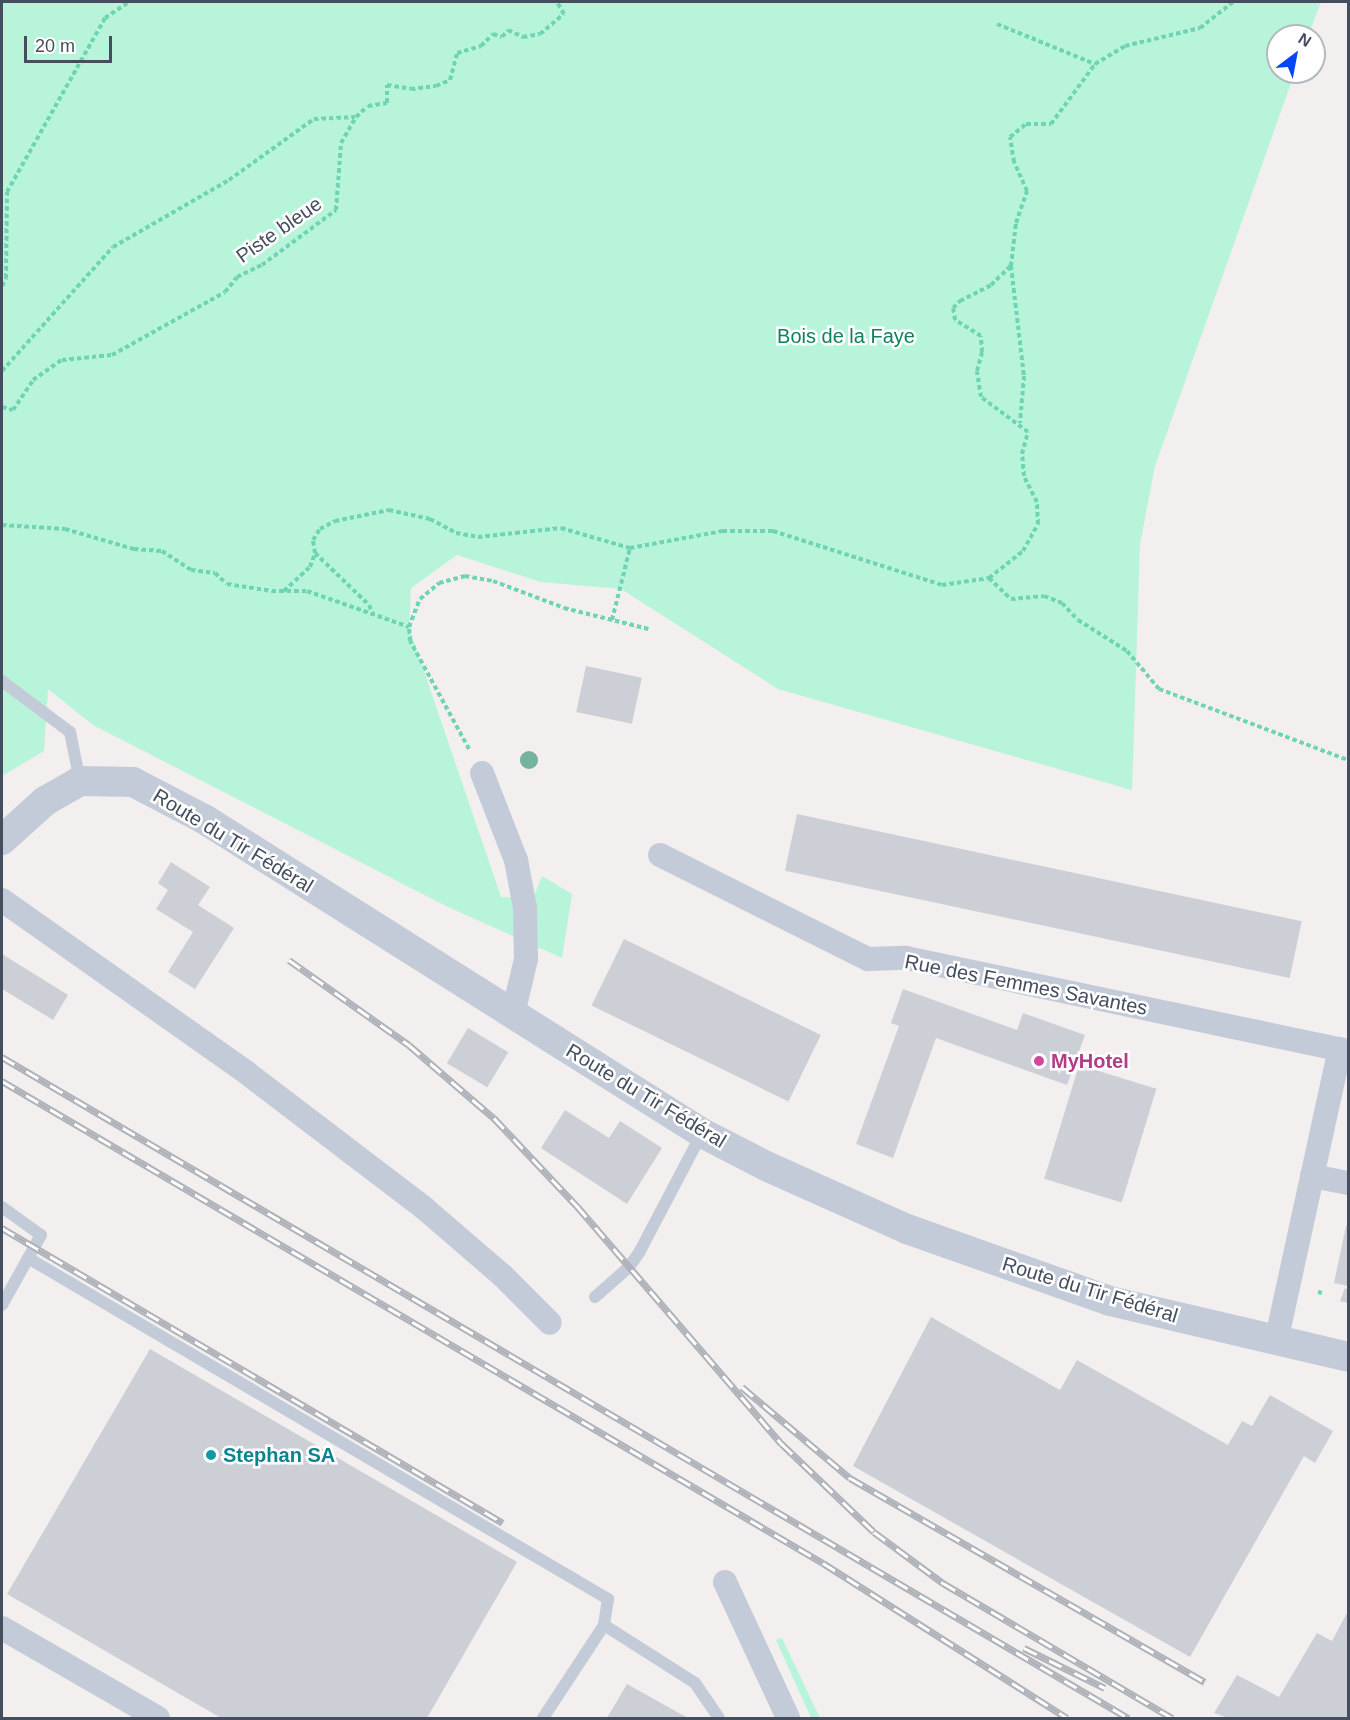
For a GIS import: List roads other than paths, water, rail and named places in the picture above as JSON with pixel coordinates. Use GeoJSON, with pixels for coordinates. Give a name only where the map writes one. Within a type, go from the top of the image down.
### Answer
{"type":"FeatureCollection","features":[{"type":"Feature","properties":{"kind":"street"},"geometry":{"type":"LineString","coordinates":[[482,773],[516,860],[525,908],[526,959],[513,1014]]}},
{"type":"Feature","properties":{"kind":"street"},"geometry":{"type":"LineString","coordinates":[[2,840],[45,801],[80,781]]}},
{"type":"Feature","properties":{"kind":"street","name":"Route du Tir Fédéral"},"geometry":{"type":"LineString","coordinates":[[80,781],[133,782],[204,819],[702,1133],[908,1229],[1110,1301],[1276,1342],[1348,1357]]}},
{"type":"Feature","properties":{"kind":"street","name":"Rue des Femmes Savantes"},"geometry":{"type":"LineString","coordinates":[[660,855],[868,959],[906,958],[1344,1050]]}},
{"type":"Feature","properties":{"kind":"street"},"geometry":{"type":"LineString","coordinates":[[2,900],[247,1073],[424,1208],[503,1275],[550,1323]]}},
{"type":"Feature","properties":{"kind":"street"},"geometry":{"type":"LineString","coordinates":[[1276,1342],[1310,1186],[1344,1050]]}},
{"type":"Feature","properties":{"kind":"street"},"geometry":{"type":"LineString","coordinates":[[1310,1186],[1348,1183]]}},
{"type":"Feature","properties":{"kind":"street"},"geometry":{"type":"LineString","coordinates":[[725,1582],[788,1719]]}},
{"type":"Feature","properties":{"kind":"street"},"geometry":{"type":"LineString","coordinates":[[2,1628],[158,1719]]}},
{"type":"Feature","properties":{"kind":"lane"},"geometry":{"type":"LineString","coordinates":[[2,681],[70,732],[80,781]]}},
{"type":"Feature","properties":{"kind":"lane"},"geometry":{"type":"LineString","coordinates":[[594,1297],[629,1267],[640,1251],[702,1133]]}},
{"type":"Feature","properties":{"kind":"lane"},"geometry":{"type":"LineString","coordinates":[[2,1207],[41,1235],[2,1305]]}},
{"type":"Feature","properties":{"kind":"lane"},"geometry":{"type":"LineString","coordinates":[[28,1258],[608,1599],[604,1625],[543,1719]]}},
{"type":"Feature","properties":{"kind":"lane"},"geometry":{"type":"LineString","coordinates":[[604,1625],[695,1683],[719,1719]]}},
{"type":"Feature","properties":{"kind":"railway"},"geometry":{"type":"LineString","coordinates":[[289,960],[409,1045],[494,1118],[577,1206],[782,1444],[874,1532],[943,1583],[1172,1718]]}},
{"type":"Feature","properties":{"kind":"railway"},"geometry":{"type":"LineString","coordinates":[[2,1057],[1128,1718]]}},
{"type":"Feature","properties":{"kind":"railway"},"geometry":{"type":"LineString","coordinates":[[2,1081],[823,1563],[1067,1718]]}},
{"type":"Feature","properties":{"kind":"railway"},"geometry":{"type":"LineString","coordinates":[[2,1228],[503,1523]]}},
{"type":"Feature","properties":{"kind":"railway"},"geometry":{"type":"LineString","coordinates":[[742,1387],[850,1478],[1205,1682]]}},
{"type":"Feature","properties":{"kind":"railway"},"geometry":{"type":"LineString","coordinates":[[1024,1648],[1105,1688]]}},
{"type":"Feature","properties":{"kind":"place","name":"MyHotel"},"geometry":{"type":"Point","coordinates":[1039,1061]}},
{"type":"Feature","properties":{"kind":"place","name":"Stephan SA"},"geometry":{"type":"Point","coordinates":[211,1455]}},
{"type":"Feature","properties":{"kind":"park label","name":"Bois de la Faye"},"geometry":{"type":"Point","coordinates":[846,336]}}]}
